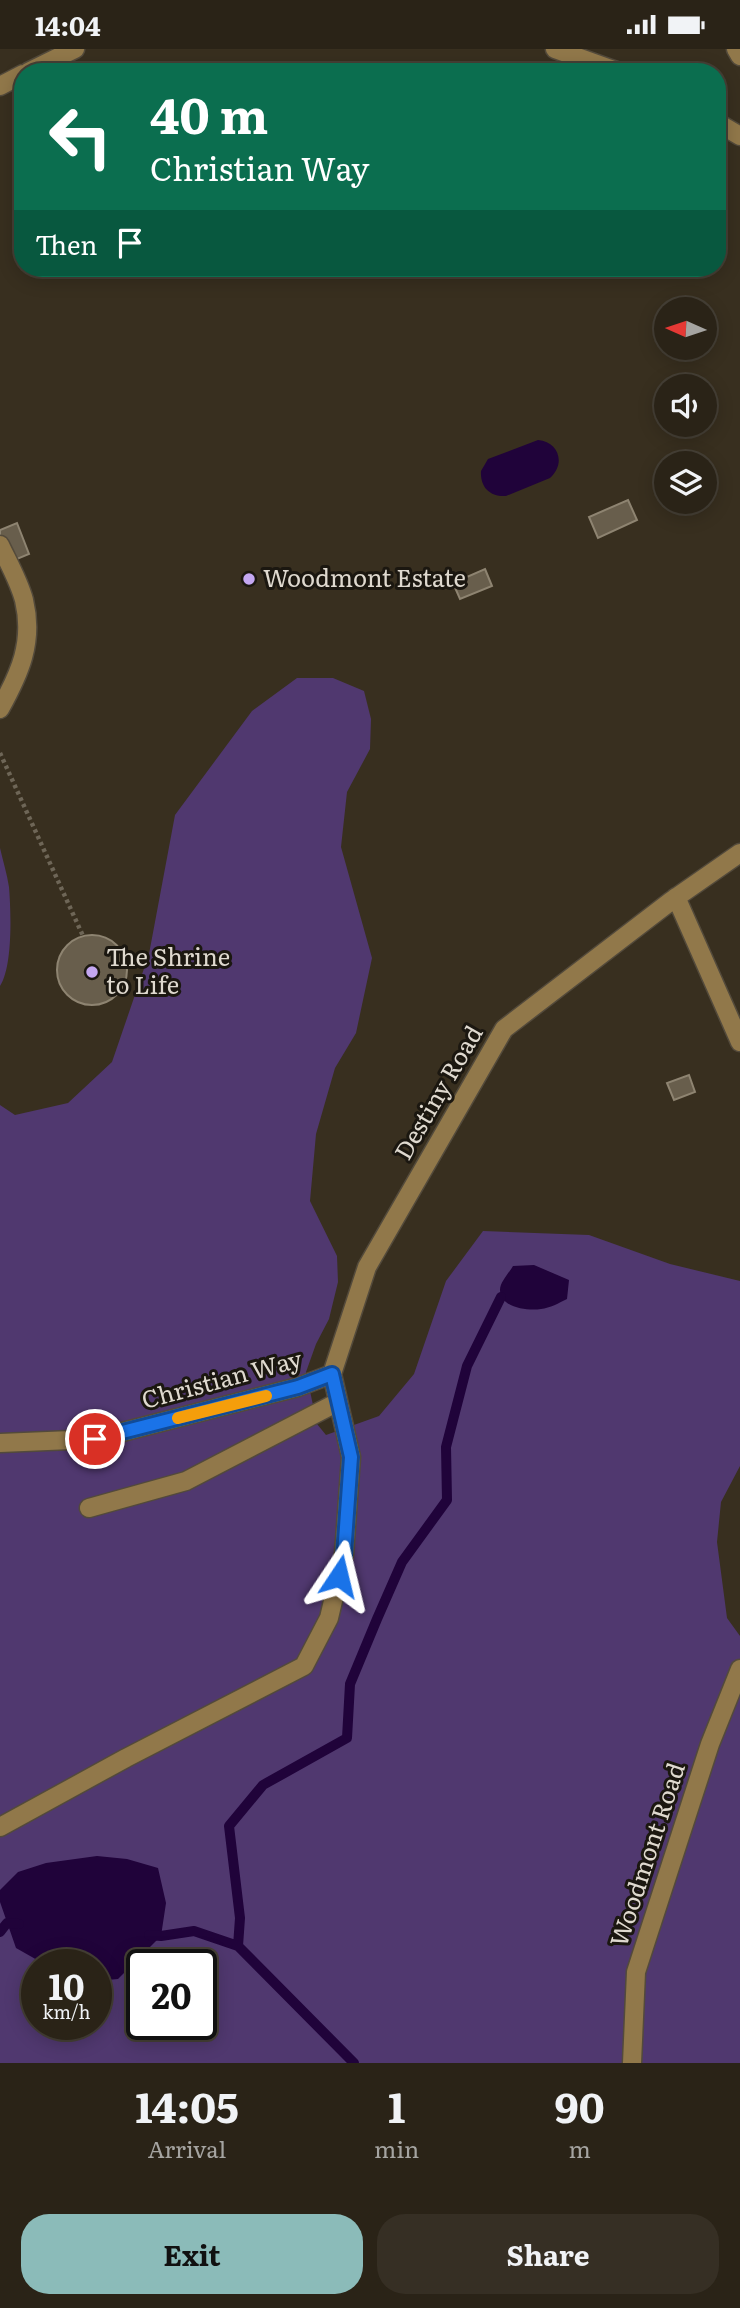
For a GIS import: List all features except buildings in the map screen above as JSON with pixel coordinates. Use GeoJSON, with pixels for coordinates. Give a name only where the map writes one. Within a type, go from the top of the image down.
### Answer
{"type":"FeatureCollection","features":[{"type":"Feature","properties":{"kind":"street"},"geometry":{"type":"LineString","coordinates":[[46,63],[75,49]]}},
{"type":"Feature","properties":{"kind":"street"},"geometry":{"type":"LineString","coordinates":[[555,49],[593,63]]}},
{"type":"Feature","properties":{"kind":"street"},"geometry":{"type":"LineString","coordinates":[[736,49],[740,56]]}},
{"type":"Feature","properties":{"kind":"street"},"geometry":{"type":"LineString","coordinates":[[0,545],[23,598],[28,629],[24,660],[0,709]]}},
{"type":"Feature","properties":{"kind":"street","name":"Destiny Road"},"geometry":{"type":"LineString","coordinates":[[332,1374],[367,1267],[503,1029],[676,897],[740,853]]}},
{"type":"Feature","properties":{"kind":"street"},"geometry":{"type":"LineString","coordinates":[[676,897],[740,1042]]}},
{"type":"Feature","properties":{"kind":"street"},"geometry":{"type":"LineString","coordinates":[[0,1827],[304,1665],[329,1618],[344,1555],[351,1457],[332,1374]]}},
{"type":"Feature","properties":{"kind":"street","name":"Christian Way"},"geometry":{"type":"LineString","coordinates":[[0,1443],[95,1439],[298,1387],[332,1374]]}},
{"type":"Feature","properties":{"kind":"street"},"geometry":{"type":"LineString","coordinates":[[89,1508],[186,1481],[338,1402]]}},
{"type":"Feature","properties":{"kind":"street","name":"Woodmont Road"},"geometry":{"type":"LineString","coordinates":[[632,2063],[635,1972],[710,1744],[740,1669]]}},
{"type":"Feature","properties":{"kind":"path"},"geometry":{"type":"LineString","coordinates":[[0,753],[83,936]]}},
{"type":"Feature","properties":{"kind":"shaded area"},"geometry":{"type":"Polygon","coordinates":[[[538,440],[551,445],[558,455],[558,466],[550,478],[506,496],[495,495],[487,490],[482,482],[481,471],[488,459],[538,440]]]}},
{"type":"Feature","properties":{"kind":"shaded area"},"geometry":{"type":"Polygon","coordinates":[[[297,678],[333,678],[364,691],[371,719],[370,749],[347,792],[341,847],[372,958],[356,1033],[335,1068],[316,1134],[310,1201],[337,1256],[338,1282],[329,1319],[306,1372],[317,1424],[326,1435],[379,1416],[414,1374],[446,1281],[483,1231],[589,1235],[670,1264],[740,1281],[740,1466],[721,1502],[717,1542],[727,1618],[740,1636],[740,2063],[0,2063],[0,1105],[15,1115],[68,1103],[112,1062],[149,954],[175,815],[252,711],[297,678]]]}},
{"type":"Feature","properties":{"kind":"shaded area"},"geometry":{"type":"Polygon","coordinates":[[[0,848],[9,887],[10,924],[7,965],[0,986],[0,848]]]}},
{"type":"Feature","properties":{"kind":"shaded area"},"geometry":{"type":"Polygon","coordinates":[[[534,1265],[569,1280],[567,1299],[548,1308],[536,1309],[522,1309],[505,1301],[500,1287],[513,1266],[534,1265]]]}},
{"type":"Feature","properties":{"kind":"shaded area"},"geometry":{"type":"Polygon","coordinates":[[[97,1856],[127,1859],[158,1868],[166,1903],[161,1936],[148,1949],[126,1949],[126,1971],[118,1979],[112,1980],[112,1949],[21,1951],[16,1948],[0,1902],[0,1890],[18,1872],[46,1863],[97,1856]]]}},
{"type":"Feature","properties":{"kind":"waterway"},"geometry":{"type":"LineString","coordinates":[[149,1935],[194,1931],[238,1946],[240,1918],[229,1826],[263,1785],[347,1738],[350,1684],[377,1619],[402,1562],[447,1500],[446,1447],[467,1366],[501,1297]]}},
{"type":"Feature","properties":{"kind":"waterway"},"geometry":{"type":"LineString","coordinates":[[0,1932],[7,1923],[19,1924]]}},
{"type":"Feature","properties":{"kind":"waterway"},"geometry":{"type":"LineString","coordinates":[[238,1946],[354,2063]]}},
{"type":"Feature","properties":{"kind":"slow traffic"},"geometry":{"type":"LineString","coordinates":[[178,1418],[266,1396]]}},
{"type":"Feature","properties":{"kind":"place","name":"Woodmont Estate"},"geometry":{"type":"Point","coordinates":[249,579]}},
{"type":"Feature","properties":{"kind":"place","name":"The Shrine to Life"},"geometry":{"type":"Point","coordinates":[92,972]}},
{"type":"Feature","properties":{"kind":"route"},"geometry":{"type":"LineString","coordinates":[[95,1439],[298,1387],[332,1374],[351,1457],[344,1555],[339,1576]]}}]}
